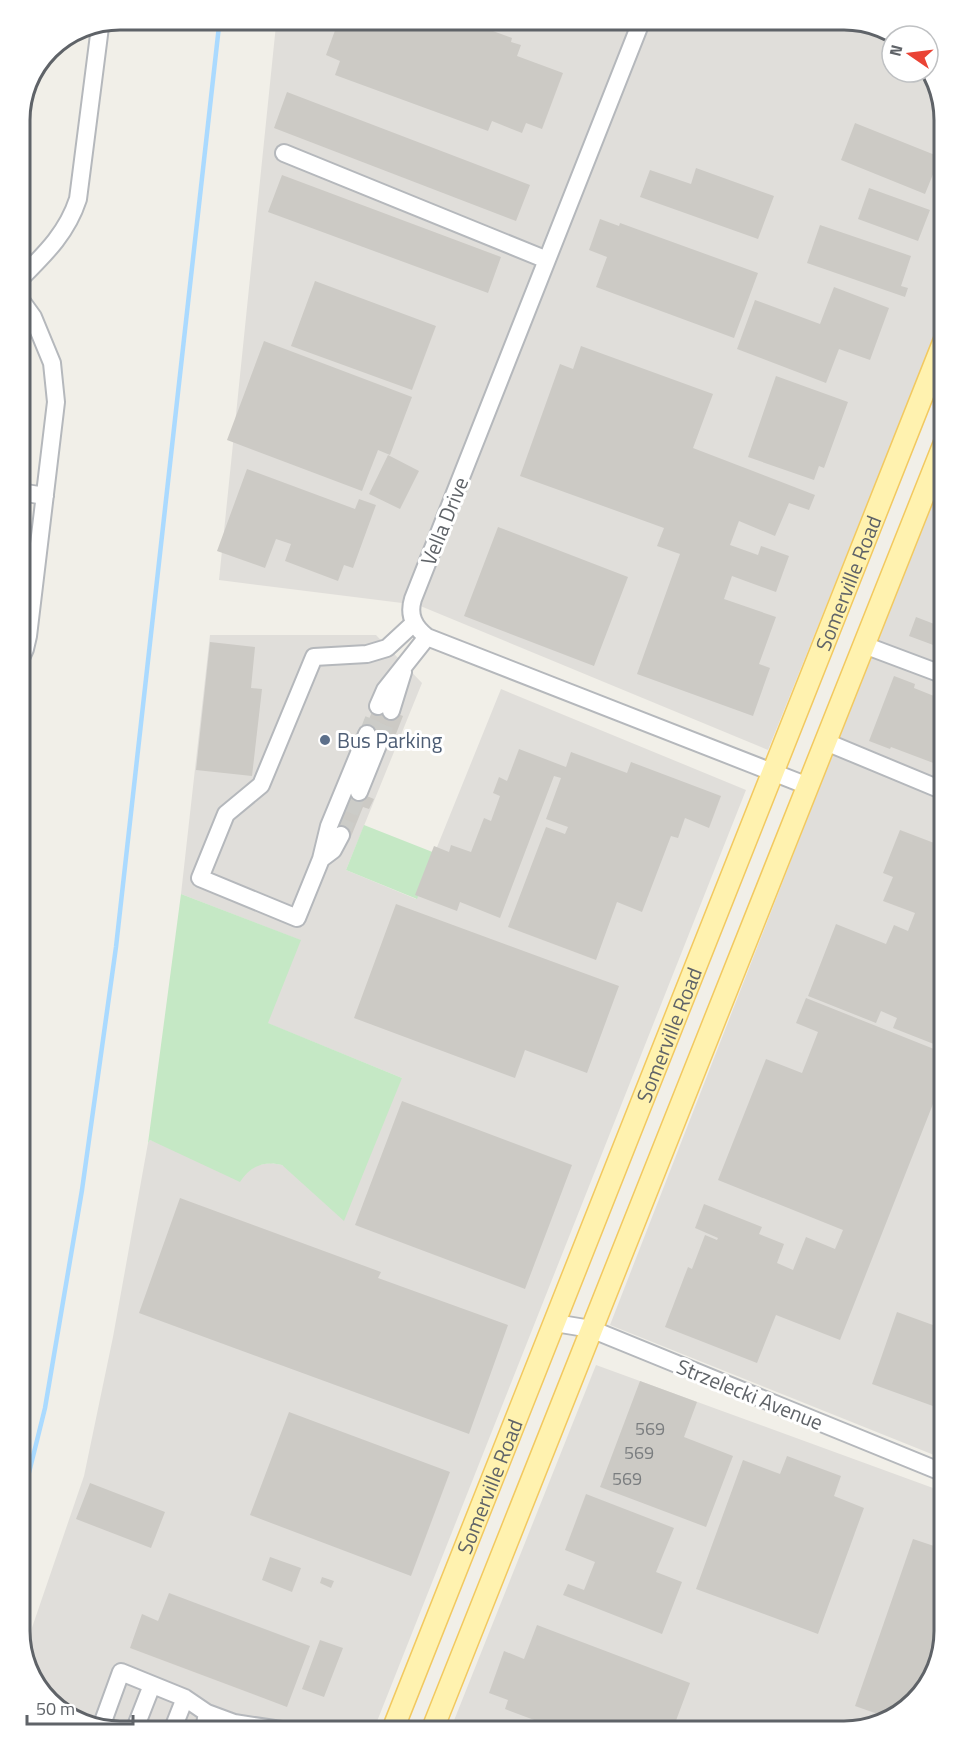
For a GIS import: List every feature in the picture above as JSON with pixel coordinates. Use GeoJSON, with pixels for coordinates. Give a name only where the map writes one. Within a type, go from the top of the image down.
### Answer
{"type":"FeatureCollection","features":[{"type":"Feature","properties":{"kind":"main road","name":"Somerville Road"},"geometry":{"type":"LineString","coordinates":[[396,1721],[774,772],[934,387]]}},
{"type":"Feature","properties":{"kind":"main road","name":"Somerville Road"},"geometry":{"type":"LineString","coordinates":[[436,1721],[934,469]]}},
{"type":"Feature","properties":{"kind":"street","name":"Vella Drive"},"geometry":{"type":"LineString","coordinates":[[414,623],[411,610],[413,599],[638,30]]}},
{"type":"Feature","properties":{"kind":"street"},"geometry":{"type":"LineString","coordinates":[[30,269],[62,235],[72,217],[78,199],[99,33]]}},
{"type":"Feature","properties":{"kind":"street"},"geometry":{"type":"LineString","coordinates":[[284,153],[547,260]]}},
{"type":"Feature","properties":{"kind":"street"},"geometry":{"type":"LineString","coordinates":[[30,313],[52,363],[56,402],[30,620]]}},
{"type":"Feature","properties":{"kind":"street"},"geometry":{"type":"LineString","coordinates":[[30,494],[45,496]]}},
{"type":"Feature","properties":{"kind":"street"},"geometry":{"type":"LineString","coordinates":[[359,792],[373,737],[329,826],[321,859],[297,918],[200,878],[226,814],[261,785],[314,657],[368,654],[387,648],[414,623],[427,637],[808,786]]}},
{"type":"Feature","properties":{"kind":"street"},"geometry":{"type":"LineString","coordinates":[[385,709],[385,690],[427,637]]}},
{"type":"Feature","properties":{"kind":"street"},"geometry":{"type":"LineString","coordinates":[[864,645],[934,671]]}},
{"type":"Feature","properties":{"kind":"street"},"geometry":{"type":"LineString","coordinates":[[826,742],[934,787]]}},
{"type":"Feature","properties":{"kind":"street"},"geometry":{"type":"LineString","coordinates":[[321,859],[333,850],[341,835]]}},
{"type":"Feature","properties":{"kind":"street","name":"Strzelecki Avenue"},"geometry":{"type":"LineString","coordinates":[[555,1323],[591,1329],[934,1469]]}},
{"type":"Feature","properties":{"kind":"street"},"geometry":{"type":"LineString","coordinates":[[104,1719],[121,1672],[184,1698],[207,1713],[227,1721]]}},
{"type":"Feature","properties":{"kind":"street"},"geometry":{"type":"LineString","coordinates":[[138,1721],[152,1685]]}},
{"type":"Feature","properties":{"kind":"street"},"geometry":{"type":"LineString","coordinates":[[176,1721],[184,1698]]}},
{"type":"Feature","properties":{"kind":"street"},"geometry":{"type":"LineString","coordinates":[[206,1721],[207,1713]]}},
{"type":"Feature","properties":{"kind":"shaded area"},"geometry":{"type":"Polygon","coordinates":[[[275,30],[850,30],[880,38],[880,84],[926,84],[932,103],[934,120],[934,338],[768,750],[418,605],[219,580],[275,30]]]}},
{"type":"Feature","properties":{"kind":"shaded area"},"geometry":{"type":"Polygon","coordinates":[[[934,494],[934,1455],[610,1325],[934,494]]]}},
{"type":"Feature","properties":{"kind":"shaded area"},"geometry":{"type":"Polygon","coordinates":[[[210,635],[376,635],[422,683],[346,870],[416,899],[501,689],[746,790],[377,1721],[114,1721],[103,1719],[80,1712],[52,1690],[42,1676],[32,1648],[30,1633],[84,1476],[113,1337],[148,1143],[150,1140],[244,1174],[258,1165],[271,1163],[282,1165],[291,1171],[402,1078],[267,1023],[300,940],[181,894],[210,635]]]}},
{"type":"Feature","properties":{"kind":"shaded area"},"geometry":{"type":"Polygon","coordinates":[[[596,1365],[934,1488],[932,1648],[925,1671],[919,1681],[912,1690],[889,1709],[861,1719],[844,1721],[454,1721],[596,1365]]]}},
{"type":"Feature","properties":{"kind":"green space"},"geometry":{"type":"Polygon","coordinates":[[[364,825],[435,853],[417,899],[346,870],[364,825]]]}},
{"type":"Feature","properties":{"kind":"green space"},"geometry":{"type":"Polygon","coordinates":[[[181,894],[301,940],[268,1023],[402,1078],[344,1221],[282,1165],[269,1163],[258,1166],[248,1172],[240,1182],[150,1140],[148,1143],[181,894]]]}},
{"type":"Feature","properties":{"kind":"building"},"geometry":{"type":"Polygon","coordinates":[[[335,30],[490,30],[512,38],[511,42],[521,45],[517,56],[563,73],[542,129],[526,123],[522,133],[492,121],[488,131],[335,75],[340,61],[326,55],[335,30]]]}},
{"type":"Feature","properties":{"kind":"building"},"geometry":{"type":"Polygon","coordinates":[[[287,92],[530,185],[516,221],[274,128],[287,92]]]}},
{"type":"Feature","properties":{"kind":"building"},"geometry":{"type":"Polygon","coordinates":[[[855,123],[934,155],[934,172],[925,194],[841,160],[855,123]]]}},
{"type":"Feature","properties":{"kind":"building"},"geometry":{"type":"Polygon","coordinates":[[[696,168],[774,196],[758,239],[640,197],[650,170],[691,184],[696,168]]]}},
{"type":"Feature","properties":{"kind":"building"},"geometry":{"type":"Polygon","coordinates":[[[282,175],[501,257],[488,293],[268,212],[282,175]]]}},
{"type":"Feature","properties":{"kind":"building"},"geometry":{"type":"Polygon","coordinates":[[[869,188],[930,210],[918,241],[858,219],[869,188]]]}},
{"type":"Feature","properties":{"kind":"building"},"geometry":{"type":"Polygon","coordinates":[[[600,219],[619,226],[620,223],[758,273],[734,338],[596,287],[607,257],[589,250],[600,219]]]}},
{"type":"Feature","properties":{"kind":"building"},"geometry":{"type":"Polygon","coordinates":[[[820,225],[911,256],[901,286],[908,288],[905,297],[807,263],[820,225]]]}},
{"type":"Feature","properties":{"kind":"building"},"geometry":{"type":"Polygon","coordinates":[[[315,281],[436,326],[412,390],[291,346],[315,281]]]}},
{"type":"Feature","properties":{"kind":"building"},"geometry":{"type":"Polygon","coordinates":[[[834,287],[889,308],[870,360],[839,349],[826,383],[737,349],[755,300],[820,324],[834,287]]]}},
{"type":"Feature","properties":{"kind":"building"},"geometry":{"type":"Polygon","coordinates":[[[264,341],[412,397],[390,455],[378,450],[362,491],[227,440],[264,341]]]}},
{"type":"Feature","properties":{"kind":"building"},"geometry":{"type":"Polygon","coordinates":[[[581,346],[713,394],[693,448],[815,495],[809,510],[789,503],[775,536],[739,521],[730,545],[758,555],[761,546],[789,556],[776,592],[732,576],[724,599],[776,617],[759,664],[770,668],[753,716],[637,674],[680,554],[657,546],[664,528],[520,476],[560,364],[573,369],[581,346]]]}},
{"type":"Feature","properties":{"kind":"building"},"geometry":{"type":"Polygon","coordinates":[[[776,376],[848,402],[824,468],[819,466],[814,480],[748,457],[776,376]]]}},
{"type":"Feature","properties":{"kind":"building"},"geometry":{"type":"Polygon","coordinates":[[[388,455],[419,471],[400,509],[369,494],[388,455]]]}},
{"type":"Feature","properties":{"kind":"building"},"geometry":{"type":"Polygon","coordinates":[[[247,469],[355,509],[359,499],[376,505],[353,568],[344,565],[338,581],[285,561],[291,544],[276,539],[265,568],[217,551],[247,469]]]}},
{"type":"Feature","properties":{"kind":"building"},"geometry":{"type":"Polygon","coordinates":[[[498,527],[628,577],[594,666],[464,616],[498,527]]]}},
{"type":"Feature","properties":{"kind":"building"},"geometry":{"type":"Polygon","coordinates":[[[916,617],[934,624],[934,645],[909,636],[916,617]]]}},
{"type":"Feature","properties":{"kind":"building"},"geometry":{"type":"Polygon","coordinates":[[[210,642],[255,647],[251,688],[262,689],[252,776],[196,770],[210,642]]]}},
{"type":"Feature","properties":{"kind":"building"},"geometry":{"type":"Polygon","coordinates":[[[894,676],[915,684],[914,688],[934,696],[934,763],[869,741],[894,676]]]}},
{"type":"Feature","properties":{"kind":"building"},"geometry":{"type":"Polygon","coordinates":[[[375,705],[403,716],[392,744],[363,733],[375,705]]]}},
{"type":"Feature","properties":{"kind":"building"},"geometry":{"type":"Polygon","coordinates":[[[519,749],[566,767],[571,752],[627,773],[631,762],[721,796],[709,828],[685,818],[678,838],[671,836],[642,912],[617,902],[596,960],[508,927],[546,827],[565,834],[568,827],[546,819],[561,778],[554,776],[500,918],[460,902],[457,911],[415,895],[434,846],[449,852],[451,845],[471,852],[484,818],[491,821],[500,796],[493,793],[499,777],[507,781],[519,749]]]}},
{"type":"Feature","properties":{"kind":"building"},"geometry":{"type":"Polygon","coordinates":[[[350,789],[374,799],[369,809],[363,807],[350,839],[333,832],[350,789]]]}},
{"type":"Feature","properties":{"kind":"building"},"geometry":{"type":"Polygon","coordinates":[[[900,830],[934,843],[934,1044],[893,1028],[897,1018],[881,1011],[876,1023],[808,996],[836,924],[886,944],[894,925],[908,931],[915,913],[883,901],[893,877],[883,873],[900,830]]]}},
{"type":"Feature","properties":{"kind":"building"},"geometry":{"type":"Polygon","coordinates":[[[396,904],[619,986],[587,1073],[525,1050],[515,1078],[354,1018],[396,904]]]}},
{"type":"Feature","properties":{"kind":"building"},"geometry":{"type":"Polygon","coordinates":[[[806,998],[934,1049],[934,1101],[840,1340],[776,1315],[757,1363],[665,1327],[688,1267],[692,1269],[705,1235],[717,1240],[718,1238],[695,1228],[704,1204],[762,1227],[759,1234],[784,1244],[777,1263],[793,1270],[806,1237],[835,1249],[843,1230],[718,1180],[766,1059],[802,1073],[818,1032],[796,1023],[806,998]]]}},
{"type":"Feature","properties":{"kind":"building"},"geometry":{"type":"Polygon","coordinates":[[[402,1101],[572,1165],[525,1289],[355,1225],[402,1101]]]}},
{"type":"Feature","properties":{"kind":"building"},"geometry":{"type":"Polygon","coordinates":[[[180,1198],[381,1272],[378,1278],[508,1325],[469,1434],[139,1313],[180,1198]]]}},
{"type":"Feature","properties":{"kind":"building"},"geometry":{"type":"Polygon","coordinates":[[[897,1312],[934,1325],[934,1406],[872,1384],[897,1312]]]}},
{"type":"Feature","properties":{"kind":"building"},"geometry":{"type":"Polygon","coordinates":[[[640,1381],[697,1402],[684,1437],[733,1456],[706,1527],[600,1487],[640,1381]]]}},
{"type":"Feature","properties":{"kind":"building"},"geometry":{"type":"Polygon","coordinates":[[[289,1412],[450,1472],[411,1576],[250,1515],[289,1412]]]}},
{"type":"Feature","properties":{"kind":"building"},"geometry":{"type":"Polygon","coordinates":[[[787,1456],[841,1476],[834,1496],[864,1508],[818,1634],[696,1589],[743,1460],[780,1474],[787,1456]]]}},
{"type":"Feature","properties":{"kind":"building"},"geometry":{"type":"Polygon","coordinates":[[[90,1483],[165,1512],[151,1548],[76,1519],[90,1483]]]}},
{"type":"Feature","properties":{"kind":"building"},"geometry":{"type":"Polygon","coordinates":[[[586,1494],[674,1528],[656,1572],[682,1582],[662,1634],[563,1595],[568,1584],[584,1590],[595,1562],[565,1550],[586,1494]]]}},
{"type":"Feature","properties":{"kind":"building"},"geometry":{"type":"Polygon","coordinates":[[[913,1539],[934,1546],[932,1648],[925,1671],[912,1690],[899,1702],[878,1714],[855,1706],[913,1539]]]}},
{"type":"Feature","properties":{"kind":"building"},"geometry":{"type":"Polygon","coordinates":[[[270,1557],[301,1568],[292,1592],[262,1580],[270,1557]]]}},
{"type":"Feature","properties":{"kind":"building"},"geometry":{"type":"Polygon","coordinates":[[[322,1577],[334,1581],[331,1588],[320,1583],[322,1577]]]}},
{"type":"Feature","properties":{"kind":"building"},"geometry":{"type":"Polygon","coordinates":[[[169,1593],[310,1646],[287,1707],[130,1648],[142,1614],[158,1621],[169,1593]]]}},
{"type":"Feature","properties":{"kind":"building"},"geometry":{"type":"Polygon","coordinates":[[[537,1625],[690,1683],[676,1721],[537,1721],[505,1709],[508,1700],[489,1693],[504,1651],[524,1659],[537,1625]]]}},
{"type":"Feature","properties":{"kind":"building"},"geometry":{"type":"Polygon","coordinates":[[[320,1640],[343,1648],[324,1697],[302,1689],[320,1640]]]}},
{"type":"Feature","properties":{"kind":"waterway"},"geometry":{"type":"LineString","coordinates":[[30,1469],[45,1408],[82,1190],[116,947],[219,30]]}},
{"type":"Feature","properties":{"kind":"tunnel"},"geometry":{"type":"LineString","coordinates":[[367,734],[378,706]]}},
{"type":"Feature","properties":{"kind":"tunnel"},"geometry":{"type":"LineString","coordinates":[[380,740],[391,711]]}},
{"type":"Feature","properties":{"kind":"tunnel"},"geometry":{"type":"LineString","coordinates":[[341,835],[359,792]]}},
{"type":"Feature","properties":{"kind":"place","name":"Bus Parking"},"geometry":{"type":"Point","coordinates":[325,740]}}]}
